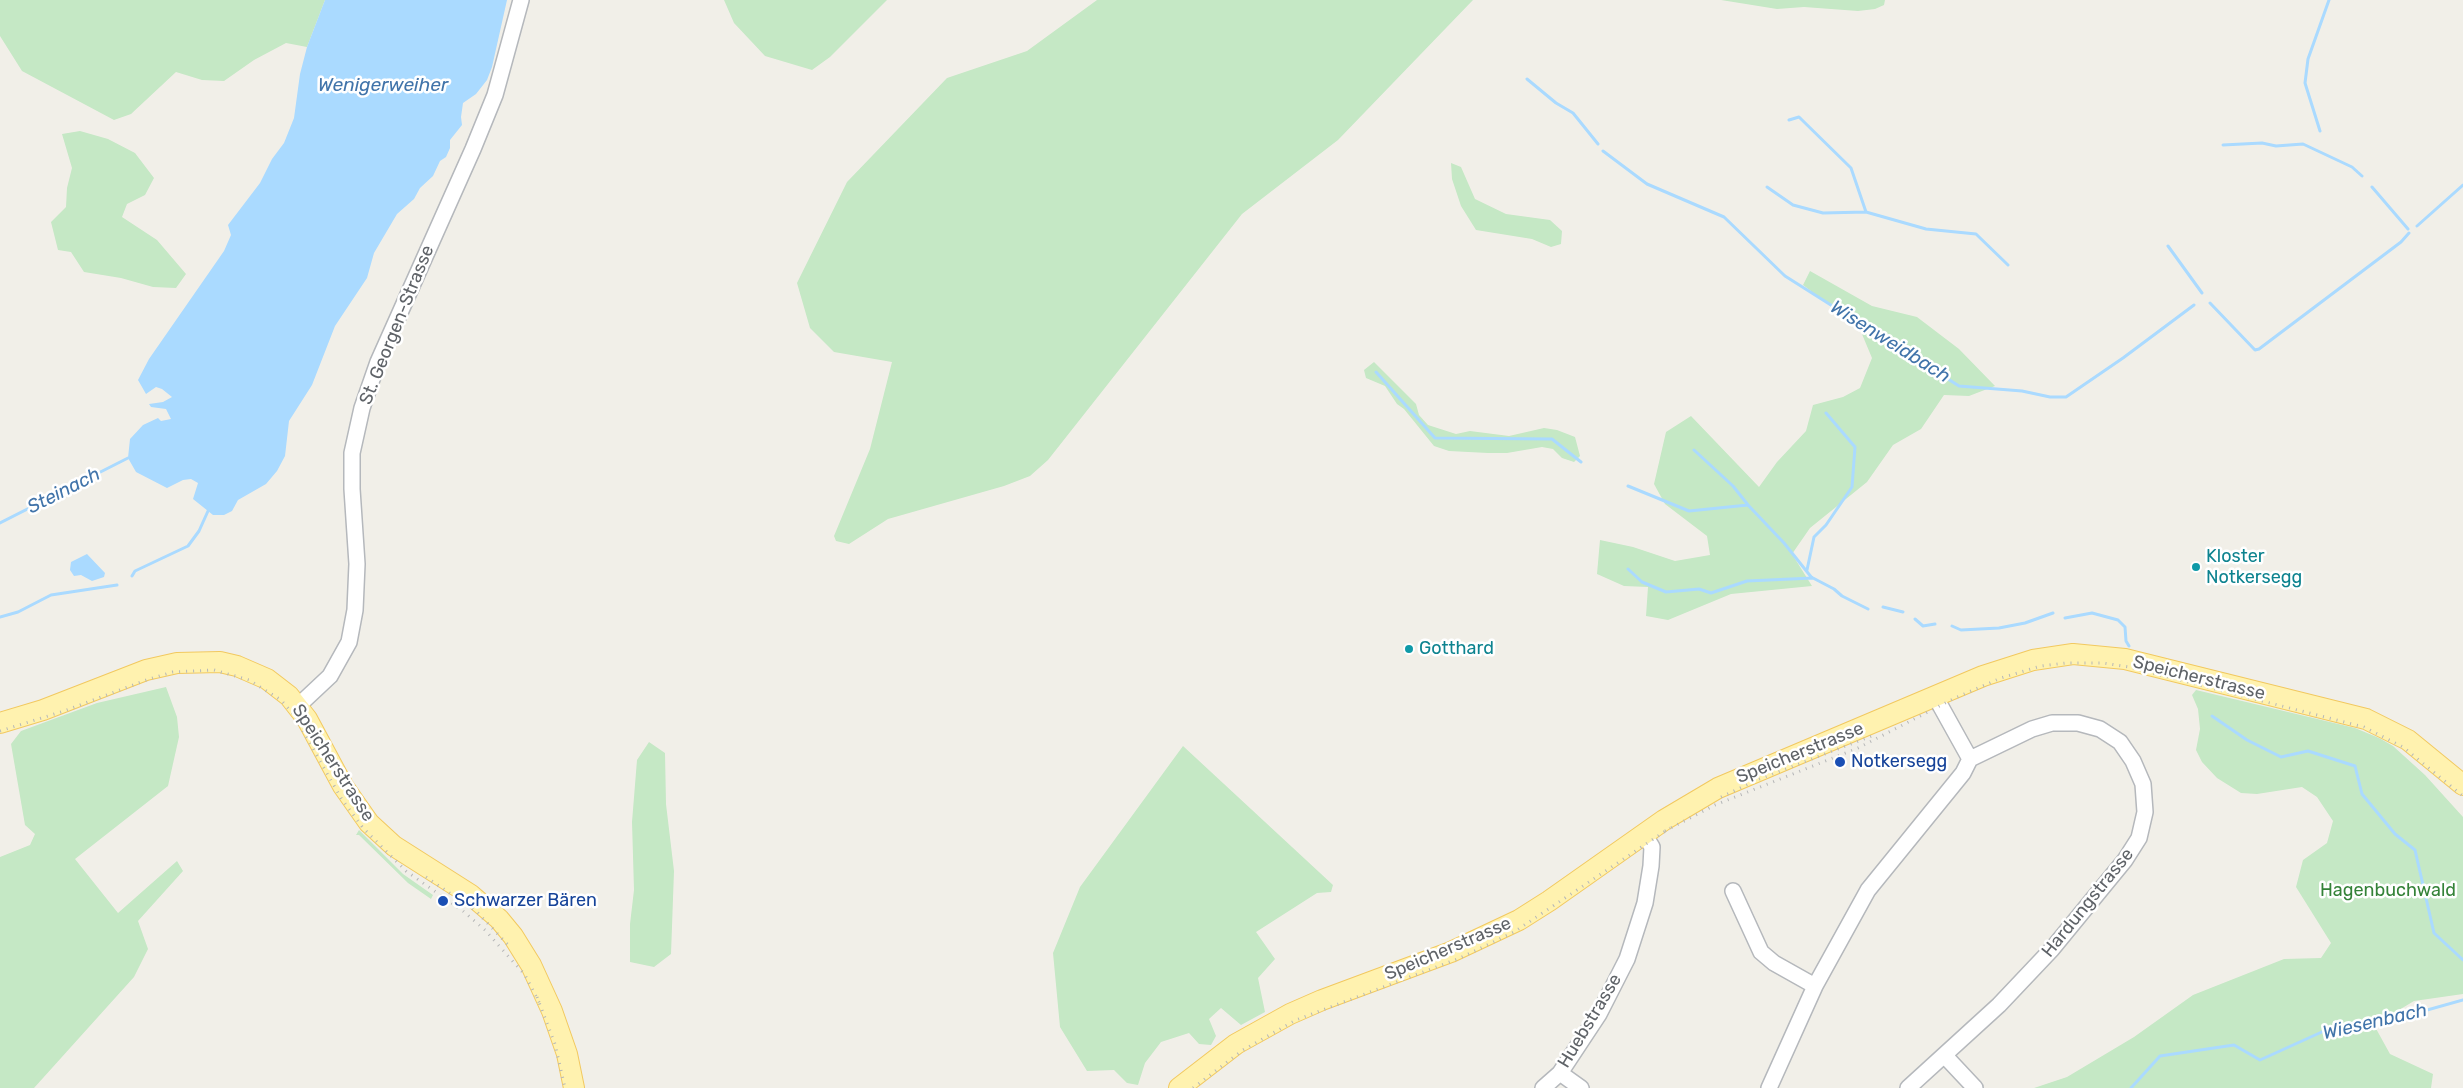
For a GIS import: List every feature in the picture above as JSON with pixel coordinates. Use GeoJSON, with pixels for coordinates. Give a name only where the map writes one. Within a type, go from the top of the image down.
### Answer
{"type":"FeatureCollection","features":[{"type":"Feature","properties":{"kind":"main road","name":"Speicherstrasse"},"geometry":{"type":"LineString","coordinates":[[1179,1088],[1236,1044],[1290,1014],[1322,1000],[1451,952],[1519,920],[1686,805],[1730,782],[1856,731],[1983,676],[2033,660],[2073,654],[2116,657],[2366,719],[2408,740],[2463,785]]}},
{"type":"Feature","properties":{"kind":"main road","name":"Speicherstrasse"},"geometry":{"type":"LineString","coordinates":[[0,723],[43,710],[146,670],[177,663],[198,661],[220,662],[254,672],[279,687],[298,706],[318,738],[343,786],[369,823],[394,846],[471,895],[499,919],[513,936],[532,965],[552,1011],[567,1054],[574,1088]]}},
{"type":"Feature","properties":{"kind":"street","name":"St. Georgen-Strasse"},"geometry":{"type":"LineString","coordinates":[[298,706],[330,676],[348,642],[355,610],[357,564],[352,489],[352,453],[362,408],[382,353],[495,95],[521,0]]}},
{"type":"Feature","properties":{"kind":"street"},"geometry":{"type":"LineString","coordinates":[[1769,1088],[1815,986],[1868,890],[1963,773],[1970,759],[1935,696]]}},
{"type":"Feature","properties":{"kind":"street","name":"Hardungstrasse"},"geometry":{"type":"LineString","coordinates":[[1908,1088],[1999,1005],[2052,949],[2126,860],[2139,838],[2145,812],[2143,784],[2133,761],[2120,742],[2100,729],[2078,723],[2052,723],[2032,729],[1970,759]]}},
{"type":"Feature","properties":{"kind":"street","name":"Huebstrasse"},"geometry":{"type":"LineString","coordinates":[[1543,1088],[1560,1072],[1598,1014],[1627,959],[1645,904],[1651,861],[1652,847],[1644,834]]}},
{"type":"Feature","properties":{"kind":"street"},"geometry":{"type":"LineString","coordinates":[[1733,891],[1761,952],[1774,963],[1815,986]]}},
{"type":"Feature","properties":{"kind":"street"},"geometry":{"type":"LineString","coordinates":[[1945,1056],[1974,1088]]}},
{"type":"Feature","properties":{"kind":"street"},"geometry":{"type":"LineString","coordinates":[[1560,1072],[1581,1088]]}},
{"type":"Feature","properties":{"kind":"green space"},"geometry":{"type":"Polygon","coordinates":[[[0,0],[325,0],[307,47],[286,43],[254,60],[224,81],[202,80],[176,72],[131,114],[114,120],[22,71],[0,36],[0,0]]]}},
{"type":"Feature","properties":{"kind":"green space"},"geometry":{"type":"Polygon","coordinates":[[[724,0],[887,0],[830,57],[812,70],[765,56],[734,23],[724,0]]]}},
{"type":"Feature","properties":{"kind":"green space"},"geometry":{"type":"Polygon","coordinates":[[[1097,0],[1473,0],[1338,140],[1242,214],[1048,460],[1030,476],[1004,486],[888,519],[849,544],[836,541],[834,536],[870,449],[892,362],[834,352],[810,328],[797,283],[847,182],[947,78],[1027,51],[1097,0]]]}},
{"type":"Feature","properties":{"kind":"green space"},"geometry":{"type":"Polygon","coordinates":[[[1721,0],[1885,0],[1884,5],[1875,9],[1858,11],[1804,7],[1777,9],[1721,0]]]}},
{"type":"Feature","properties":{"kind":"green space"},"geometry":{"type":"Polygon","coordinates":[[[80,131],[108,139],[135,153],[154,178],[145,195],[127,204],[122,217],[157,240],[186,274],[176,288],[153,287],[121,278],[84,272],[71,252],[58,250],[51,222],[66,207],[67,188],[72,168],[62,134],[80,131]]]}},
{"type":"Feature","properties":{"kind":"green space"},"geometry":{"type":"Polygon","coordinates":[[[1451,163],[1461,167],[1475,199],[1506,214],[1550,220],[1562,231],[1561,244],[1551,247],[1532,239],[1476,230],[1461,206],[1452,179],[1451,163]]]}},
{"type":"Feature","properties":{"kind":"green space"},"geometry":{"type":"Polygon","coordinates":[[[1810,271],[1872,306],[1917,317],[1959,349],[1995,386],[1969,396],[1944,395],[1921,429],[1893,445],[1867,482],[1810,528],[1792,554],[1812,586],[1731,594],[1668,620],[1646,616],[1648,587],[1624,586],[1597,574],[1600,540],[1633,547],[1675,561],[1710,555],[1707,536],[1665,504],[1654,484],[1666,432],[1691,416],[1759,487],[1777,462],[1806,431],[1813,405],[1843,397],[1860,388],[1872,358],[1859,327],[1803,285],[1810,271]]]}},
{"type":"Feature","properties":{"kind":"green space"},"geometry":{"type":"Polygon","coordinates":[[[1374,362],[1416,404],[1419,415],[1428,425],[1456,434],[1470,431],[1509,436],[1544,428],[1557,430],[1575,437],[1580,456],[1574,462],[1562,458],[1553,449],[1542,447],[1507,453],[1488,453],[1449,451],[1434,446],[1404,409],[1397,404],[1385,386],[1366,378],[1364,370],[1374,362]]]}},
{"type":"Feature","properties":{"kind":"green space"},"geometry":{"type":"Polygon","coordinates":[[[166,687],[177,717],[179,737],[168,786],[75,859],[118,913],[177,861],[183,871],[138,921],[148,949],[134,977],[34,1088],[0,1088],[0,857],[30,845],[35,834],[25,825],[11,744],[21,731],[97,703],[166,687]]]}},
{"type":"Feature","properties":{"kind":"green space","name":"Hagenbuchwald"},"geometry":{"type":"Polygon","coordinates":[[[2196,690],[2355,728],[2379,738],[2393,746],[2425,775],[2463,817],[2463,994],[2414,1001],[2374,1025],[2390,1054],[2433,1074],[2431,1088],[2034,1088],[2067,1077],[2134,1037],[2193,995],[2284,959],[2321,958],[2331,943],[2296,887],[2303,860],[2327,843],[2333,821],[2317,797],[2302,787],[2257,794],[2241,793],[2217,778],[2202,762],[2196,750],[2200,729],[2198,709],[2192,695],[2196,690]]]}},
{"type":"Feature","properties":{"kind":"green space"},"geometry":{"type":"Polygon","coordinates":[[[649,742],[665,753],[666,804],[674,871],[671,954],[654,967],[630,962],[630,924],[634,890],[632,822],[637,760],[649,742]]]}},
{"type":"Feature","properties":{"kind":"green space"},"geometry":{"type":"Polygon","coordinates":[[[1183,746],[1333,885],[1331,892],[1317,893],[1256,932],[1275,959],[1258,978],[1265,1012],[1241,1025],[1221,1008],[1209,1019],[1216,1036],[1211,1045],[1199,1044],[1189,1033],[1161,1042],[1145,1063],[1138,1085],[1127,1083],[1114,1070],[1087,1071],[1060,1027],[1053,953],[1080,887],[1183,746]]]}},
{"type":"Feature","properties":{"kind":"green space"},"geometry":{"type":"Polygon","coordinates":[[[359,830],[403,874],[433,895],[431,899],[408,883],[359,835],[356,835],[359,830]]]}},
{"type":"Feature","properties":{"kind":"water","name":"Wenigerweiher"},"geometry":{"type":"Polygon","coordinates":[[[325,0],[507,0],[492,67],[487,80],[476,94],[463,103],[462,125],[450,140],[450,148],[446,157],[440,161],[433,176],[420,188],[414,199],[397,214],[374,253],[367,278],[335,326],[312,385],[289,421],[285,456],[277,471],[266,484],[238,500],[232,511],[224,515],[213,515],[193,499],[198,483],[191,479],[183,480],[167,488],[136,472],[128,458],[130,439],[143,425],[158,418],[161,421],[171,419],[166,409],[151,407],[149,404],[163,402],[172,397],[156,387],[146,394],[138,380],[149,359],[224,251],[231,235],[228,225],[260,183],[272,159],[284,143],[294,118],[300,74],[307,47],[325,0]]]}},
{"type":"Feature","properties":{"kind":"water"},"geometry":{"type":"Polygon","coordinates":[[[87,554],[105,573],[104,577],[92,581],[81,575],[74,576],[70,570],[71,562],[87,554]]]}},
{"type":"Feature","properties":{"kind":"waterway"},"geometry":{"type":"LineString","coordinates":[[2320,131],[2305,83],[2308,59],[2329,0]]}},
{"type":"Feature","properties":{"kind":"waterway","name":"Wisenweidbach"},"geometry":{"type":"LineString","coordinates":[[1527,79],[1556,103],[1573,113],[1598,144]]}},
{"type":"Feature","properties":{"kind":"waterway"},"geometry":{"type":"LineString","coordinates":[[1789,120],[1799,117],[1851,168],[1866,212],[1926,229],[1976,234],[2008,265]]}},
{"type":"Feature","properties":{"kind":"waterway"},"geometry":{"type":"LineString","coordinates":[[2223,145],[2262,143],[2276,146],[2303,144],[2352,167],[2362,176]]}},
{"type":"Feature","properties":{"kind":"waterway","name":"Wisenweidbach"},"geometry":{"type":"LineString","coordinates":[[1603,151],[1647,184],[1724,217],[1785,276],[1959,386],[2022,391],[2050,397],[2066,397],[2123,358],[2194,305]]}},
{"type":"Feature","properties":{"kind":"waterway","name":"Wisenweidbach"},"geometry":{"type":"LineString","coordinates":[[2417,226],[2463,185]]}},
{"type":"Feature","properties":{"kind":"waterway"},"geometry":{"type":"LineString","coordinates":[[1767,187],[1793,205],[1823,213],[1866,212]]}},
{"type":"Feature","properties":{"kind":"waterway"},"geometry":{"type":"LineString","coordinates":[[2372,187],[2408,229]]}},
{"type":"Feature","properties":{"kind":"waterway"},"geometry":{"type":"LineString","coordinates":[[2210,303],[2255,350],[2259,349],[2401,242],[2409,233]]}},
{"type":"Feature","properties":{"kind":"waterway"},"geometry":{"type":"LineString","coordinates":[[2168,246],[2202,293]]}},
{"type":"Feature","properties":{"kind":"waterway"},"geometry":{"type":"LineString","coordinates":[[1376,372],[1435,438],[1552,439],[1581,462]]}},
{"type":"Feature","properties":{"kind":"waterway"},"geometry":{"type":"LineString","coordinates":[[1807,570],[1814,537],[1826,525],[1852,487],[1855,447],[1826,413]]}},
{"type":"Feature","properties":{"kind":"waterway"},"geometry":{"type":"LineString","coordinates":[[1694,450],[1733,486],[1748,505]]}},
{"type":"Feature","properties":{"kind":"waterway","name":"Steinach"},"geometry":{"type":"LineString","coordinates":[[0,523],[128,458]]}},
{"type":"Feature","properties":{"kind":"waterway"},"geometry":{"type":"LineString","coordinates":[[1628,486],[1689,511],[1748,505],[1784,543],[1812,578]]}},
{"type":"Feature","properties":{"kind":"waterway"},"geometry":{"type":"LineString","coordinates":[[132,576],[135,571],[188,546],[199,531],[208,511]]}},
{"type":"Feature","properties":{"kind":"waterway"},"geometry":{"type":"LineString","coordinates":[[1628,569],[1642,582],[1666,592],[1699,589],[1711,593],[1747,581],[1813,578],[1868,609]]}},
{"type":"Feature","properties":{"kind":"waterway"},"geometry":{"type":"LineString","coordinates":[[0,617],[18,612],[51,595],[117,585]]}},
{"type":"Feature","properties":{"kind":"waterway"},"geometry":{"type":"LineString","coordinates":[[1883,607],[1903,612]]}},
{"type":"Feature","properties":{"kind":"waterway"},"geometry":{"type":"LineString","coordinates":[[1952,626],[1961,630],[1999,628],[2025,623],[2053,613]]}},
{"type":"Feature","properties":{"kind":"waterway"},"geometry":{"type":"LineString","coordinates":[[2065,618],[2092,613],[2118,620],[2125,627],[2126,641],[2129,646]]}},
{"type":"Feature","properties":{"kind":"waterway"},"geometry":{"type":"LineString","coordinates":[[1915,619],[1923,626],[1935,624]]}},
{"type":"Feature","properties":{"kind":"waterway","name":"Wiesenbach"},"geometry":{"type":"LineString","coordinates":[[2212,716],[2247,740],[2281,757],[2308,751],[2355,766],[2362,794],[2395,834],[2415,850],[2434,933],[2463,960]]}},
{"type":"Feature","properties":{"kind":"waterway","name":"Wiesenbach"},"geometry":{"type":"LineString","coordinates":[[2131,1088],[2160,1056],[2234,1045],[2260,1060],[2324,1031],[2356,1030],[2463,1000]]}},
{"type":"Feature","properties":{"kind":"railway"},"geometry":{"type":"LineString","coordinates":[[1665,831],[1715,805],[1858,748],[1955,698],[2001,678],[2041,666],[2066,663],[2103,663],[2129,667],[2364,727],[2403,747],[2463,796]]}},
{"type":"Feature","properties":{"kind":"railway"},"geometry":{"type":"LineString","coordinates":[[0,731],[64,711],[173,672],[214,670],[249,680],[281,700],[294,715],[341,798],[363,828],[406,871],[463,911],[485,930],[525,975],[540,1004]]}},
{"type":"Feature","properties":{"kind":"railway"},"geometry":{"type":"LineString","coordinates":[[1721,797],[1757,780],[1872,736]]}},
{"type":"Feature","properties":{"kind":"railway"},"geometry":{"type":"LineString","coordinates":[[1193,1088],[1243,1050],[1296,1020],[1460,958],[1514,932],[1670,828]]}},
{"type":"Feature","properties":{"kind":"railway"},"geometry":{"type":"LineString","coordinates":[[426,877],[476,911],[510,947]]}},
{"type":"Feature","properties":{"kind":"railway"},"geometry":{"type":"LineString","coordinates":[[537,997],[555,1044],[565,1088]]}},
{"type":"Feature","properties":{"kind":"place","name":"Kloster Notkersegg"},"geometry":{"type":"Point","coordinates":[2196,567]}},
{"type":"Feature","properties":{"kind":"place","name":"Gotthard"},"geometry":{"type":"Point","coordinates":[1409,649]}},
{"type":"Feature","properties":{"kind":"place","name":"Notkersegg"},"geometry":{"type":"Point","coordinates":[1840,762]}},
{"type":"Feature","properties":{"kind":"place","name":"Schwarzer Bären"},"geometry":{"type":"Point","coordinates":[443,901]}}]}
